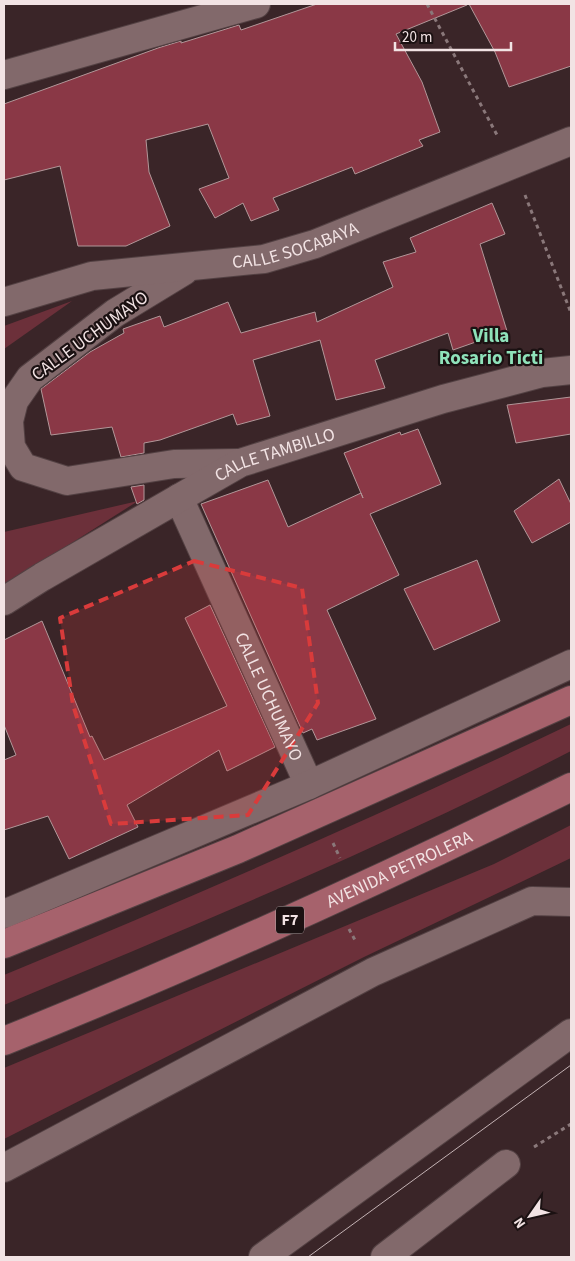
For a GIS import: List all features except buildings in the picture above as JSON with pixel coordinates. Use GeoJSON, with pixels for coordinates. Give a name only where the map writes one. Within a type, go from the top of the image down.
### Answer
{"type":"FeatureCollection","features":[{"type":"Feature","properties":{"kind":"main road"},"geometry":{"type":"LineString","coordinates":[[4,944],[238,849],[571,700]]}},
{"type":"Feature","properties":{"kind":"main road","name":"AVENIDA PETROLERA"},"geometry":{"type":"LineString","coordinates":[[4,1041],[224,950],[432,856],[571,787]]}},
{"type":"Feature","properties":{"kind":"street"},"geometry":{"type":"LineString","coordinates":[[4,76],[256,4]]}},
{"type":"Feature","properties":{"kind":"street","name":"CALLE SOCABAYA"},"geometry":{"type":"LineString","coordinates":[[4,302],[92,276],[264,259],[315,244],[571,141]]}},
{"type":"Feature","properties":{"kind":"street","name":"CALLE UCHUMAYO"},"geometry":{"type":"LineString","coordinates":[[190,267],[115,313],[30,378],[14,401],[9,421],[11,447],[23,466],[67,481],[174,464],[240,463]]}},
{"type":"Feature","properties":{"kind":"street","name":"CALLE TAMBILLO"},"geometry":{"type":"LineString","coordinates":[[4,601],[42,577],[240,463],[443,399],[542,373],[571,370]]}},
{"type":"Feature","properties":{"kind":"street","name":"CALLE UCHUMAYO"},"geometry":{"type":"LineString","coordinates":[[179,498],[308,785]]}},
{"type":"Feature","properties":{"kind":"street"},"geometry":{"type":"LineString","coordinates":[[4,914],[308,785],[571,664]]}},
{"type":"Feature","properties":{"kind":"street"},"geometry":{"type":"LineString","coordinates":[[4,1168],[373,972],[532,901],[571,902]]}},
{"type":"Feature","properties":{"kind":"street"},"geometry":{"type":"LineString","coordinates":[[263,1257],[571,1032]]}},
{"type":"Feature","properties":{"kind":"street"},"geometry":{"type":"LineString","coordinates":[[385,1257],[506,1164]]}},
{"type":"Feature","properties":{"kind":"path"},"geometry":{"type":"LineString","coordinates":[[427,4],[512,164],[571,313]]}},
{"type":"Feature","properties":{"kind":"path"},"geometry":{"type":"LineString","coordinates":[[329,835],[342,861]]}},
{"type":"Feature","properties":{"kind":"path"},"geometry":{"type":"LineString","coordinates":[[356,890],[348,926],[373,972]]}},
{"type":"Feature","properties":{"kind":"path"},"geometry":{"type":"LineString","coordinates":[[506,1164],[571,1124]]}},
{"type":"Feature","properties":{"kind":"highlighted area"},"geometry":{"type":"Polygon","coordinates":[[[194,561],[302,588],[318,703],[248,815],[111,824],[73,705],[60,618],[194,561]]]}},
{"type":"Feature","properties":{"kind":"shaded area"},"geometry":{"type":"Polygon","coordinates":[[[72,301],[4,349],[4,326],[72,301]]]}},
{"type":"Feature","properties":{"kind":"shaded area"},"geometry":{"type":"Polygon","coordinates":[[[138,501],[7,584],[4,585],[4,532],[138,501]]]}},
{"type":"Feature","properties":{"kind":"shaded area"},"geometry":{"type":"Polygon","coordinates":[[[571,724],[571,751],[502,786],[290,884],[4,1005],[4,975],[289,853],[431,790],[571,724]]]}},
{"type":"Feature","properties":{"kind":"shaded area"},"geometry":{"type":"Polygon","coordinates":[[[571,825],[571,858],[364,957],[4,1139],[4,1068],[494,864],[571,825]]]}},
{"type":"Feature","properties":{"kind":"tram line"},"geometry":{"type":"LineString","coordinates":[[308,1257],[571,1065]]}},
{"type":"Feature","properties":{"kind":"district","name":"Villa Rosario Ticti"},"geometry":{"type":"Point","coordinates":[491,347]}}]}
